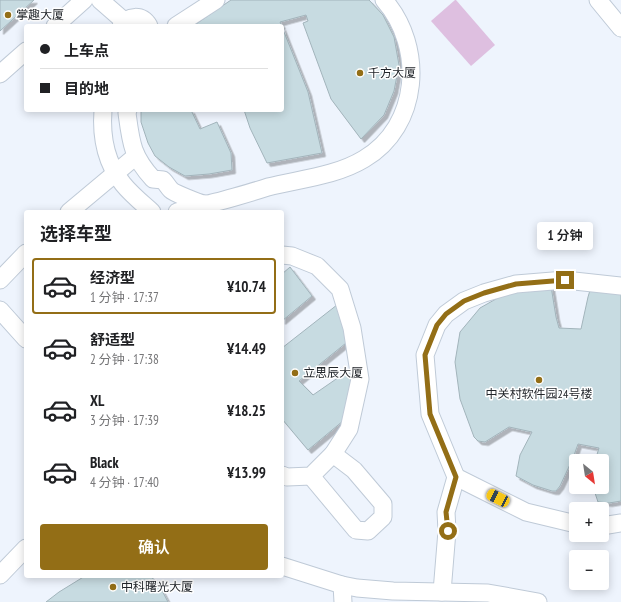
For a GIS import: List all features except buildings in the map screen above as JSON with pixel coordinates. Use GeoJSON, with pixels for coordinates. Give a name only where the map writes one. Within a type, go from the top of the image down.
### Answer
{"type":"FeatureCollection","features":[{"type":"Feature","properties":{"kind":"street"},"geometry":{"type":"LineString","coordinates":[[57,24],[84,0]]}},
{"type":"Feature","properties":{"kind":"street"},"geometry":{"type":"LineString","coordinates":[[100,0],[122,24],[128,18],[138,17],[143,19],[147,24]]}},
{"type":"Feature","properties":{"kind":"street"},"geometry":{"type":"LineString","coordinates":[[179,24],[216,0]]}},
{"type":"Feature","properties":{"kind":"street"},"geometry":{"type":"LineString","coordinates":[[184,210],[280,184],[336,171],[363,160],[375,152],[384,143],[394,130],[407,104],[412,79],[411,67],[404,37],[390,7],[384,0]]}},
{"type":"Feature","properties":{"kind":"street"},"geometry":{"type":"LineString","coordinates":[[598,0],[621,28]]}},
{"type":"Feature","properties":{"kind":"street"},"geometry":{"type":"LineString","coordinates":[[0,74],[24,53]]}},
{"type":"Feature","properties":{"kind":"street"},"geometry":{"type":"LineString","coordinates":[[103,112],[102,125],[104,146],[115,173],[123,184],[150,210]]}},
{"type":"Feature","properties":{"kind":"street"},"geometry":{"type":"LineString","coordinates":[[127,112],[131,143],[140,164],[153,179],[163,180],[171,191],[205,204]]}},
{"type":"Feature","properties":{"kind":"street"},"geometry":{"type":"LineString","coordinates":[[71,210],[136,156]]}},
{"type":"Feature","properties":{"kind":"street"},"geometry":{"type":"LineString","coordinates":[[0,280],[24,255]]}},
{"type":"Feature","properties":{"kind":"street"},"geometry":{"type":"LineString","coordinates":[[284,255],[292,256],[317,266],[340,289],[352,328],[360,379],[348,429],[333,454],[311,476],[287,477],[284,475]]}},
{"type":"Feature","properties":{"kind":"street"},"geometry":{"type":"LineString","coordinates":[[431,596],[448,531],[446,512],[456,477],[430,414],[425,355],[437,325],[446,314],[464,301],[484,293],[516,284],[565,280],[621,286]]}},
{"type":"Feature","properties":{"kind":"street"},"geometry":{"type":"LineString","coordinates":[[0,310],[24,337]]}},
{"type":"Feature","properties":{"kind":"street"},"geometry":{"type":"LineString","coordinates":[[311,476],[356,530],[368,531],[383,517],[383,504],[354,470],[333,454]]}},
{"type":"Feature","properties":{"kind":"street"},"geometry":{"type":"LineString","coordinates":[[456,477],[526,512],[569,522]]}},
{"type":"Feature","properties":{"kind":"street"},"geometry":{"type":"LineString","coordinates":[[609,525],[621,523]]}},
{"type":"Feature","properties":{"kind":"street"},"geometry":{"type":"LineString","coordinates":[[0,575],[24,550]]}},
{"type":"Feature","properties":{"kind":"street"},"geometry":{"type":"LineString","coordinates":[[284,567],[342,585],[431,596],[488,593],[538,602]]}},
{"type":"Feature","properties":{"kind":"street"},"geometry":{"type":"LineString","coordinates":[[342,585],[342,602]]}},
{"type":"Feature","properties":{"kind":"shaded area"},"geometry":{"type":"Polygon","coordinates":[[[455,0],[495,45],[471,66],[431,21],[455,0]]]}},
{"type":"Feature","properties":{"kind":"place","name":"掌趣大厦"},"geometry":{"type":"Point","coordinates":[8,15]}},
{"type":"Feature","properties":{"kind":"place","name":"千方大厦"},"geometry":{"type":"Point","coordinates":[360,73]}},
{"type":"Feature","properties":{"kind":"place","name":"立思辰大厦"},"geometry":{"type":"Point","coordinates":[295,373]}},
{"type":"Feature","properties":{"kind":"place","name":"中关村软件园24号楼"},"geometry":{"type":"Point","coordinates":[539,380]}},
{"type":"Feature","properties":{"kind":"place","name":"中科曙光大厦"},"geometry":{"type":"Point","coordinates":[113,587]}},
{"type":"Feature","properties":{"kind":"route"},"geometry":{"type":"LineString","coordinates":[[448,531],[446,512],[456,477],[430,414],[425,355],[437,325],[446,314],[464,301],[484,293],[516,284],[565,280]]}}]}
